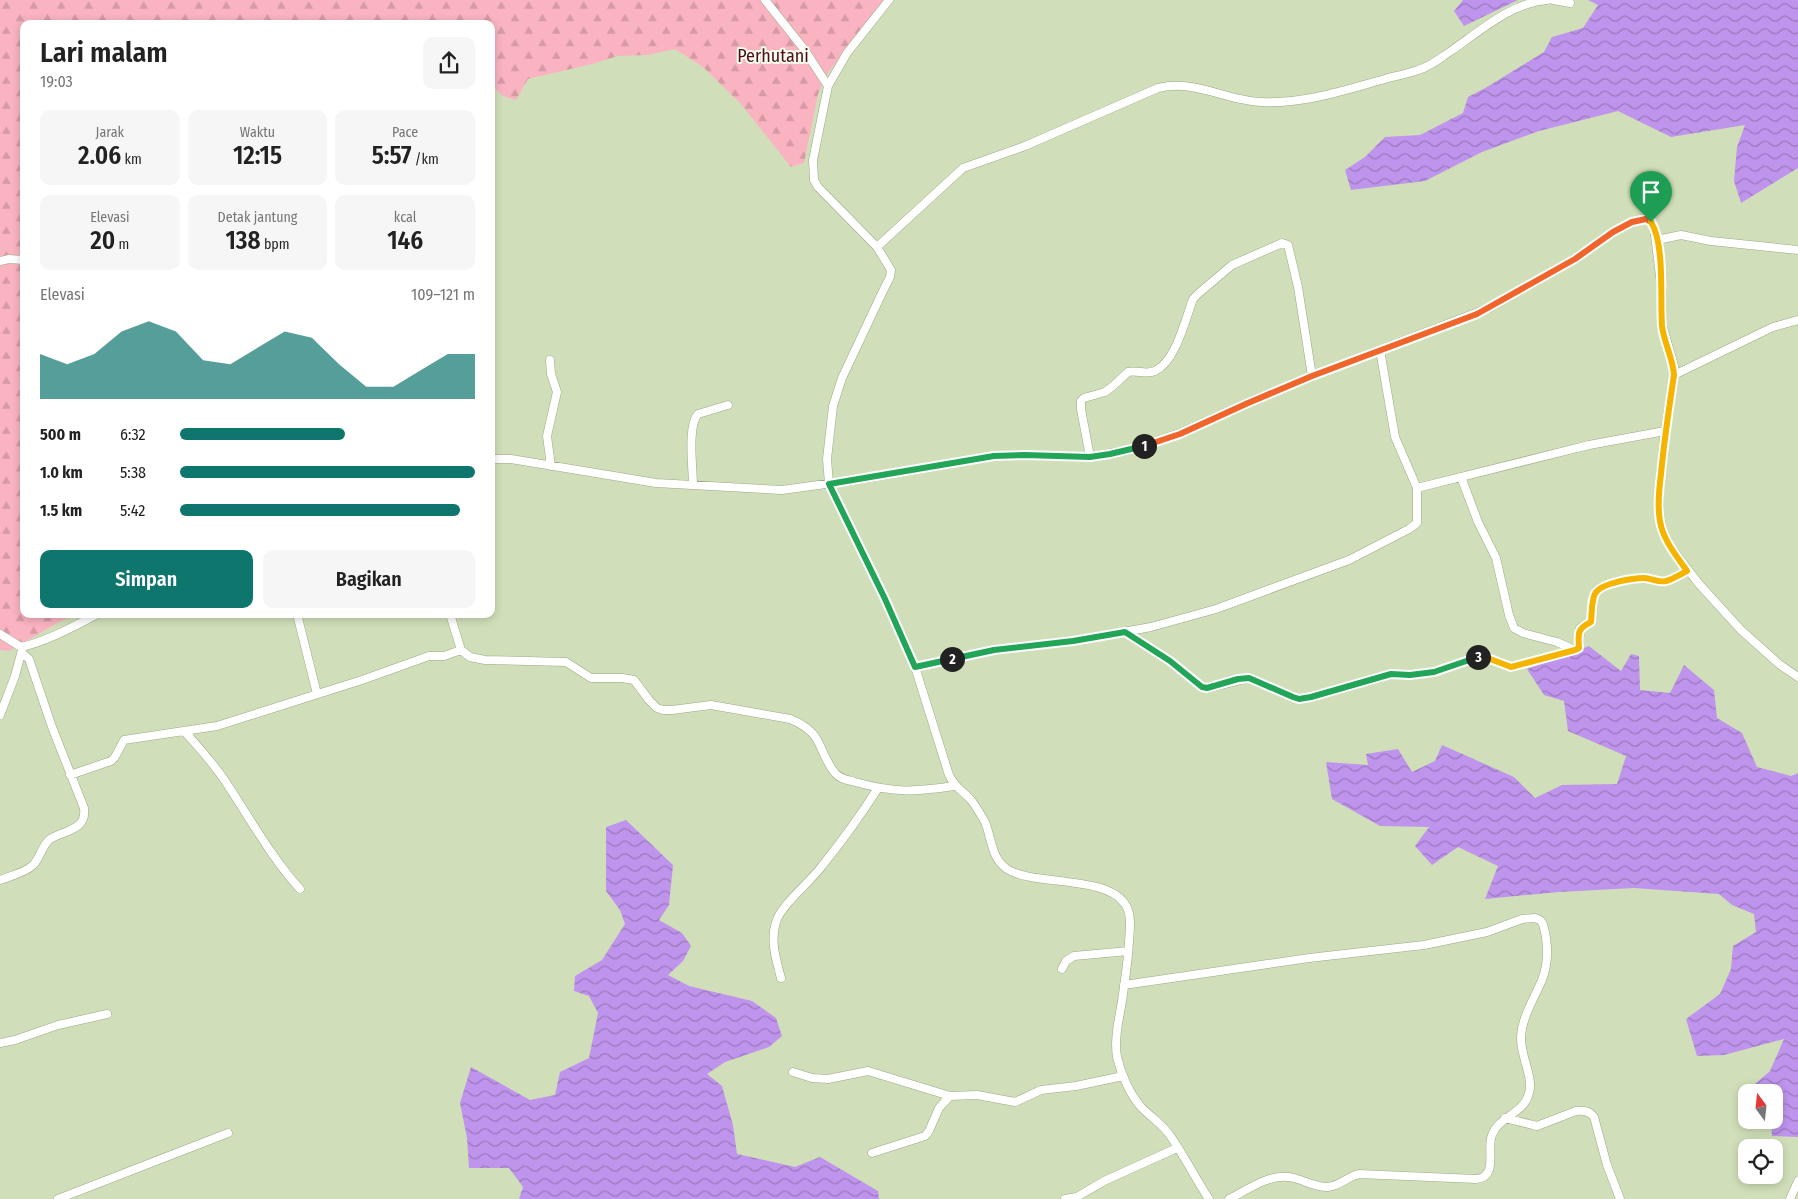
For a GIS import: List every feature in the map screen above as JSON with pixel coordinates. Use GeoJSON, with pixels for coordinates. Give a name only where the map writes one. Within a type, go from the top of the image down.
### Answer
{"type":"FeatureCollection","features":[{"type":"Feature","properties":{"kind":"street"},"geometry":{"type":"LineString","coordinates":[[889,0],[847,53],[828,86],[813,160],[814,180],[818,187],[877,246],[891,270],[890,276],[842,378],[833,406],[827,459],[829,484],[885,599],[915,667],[949,775],[954,786],[967,796],[977,809],[985,824],[994,854],[1001,864],[1010,870],[1024,875],[1082,883],[1105,890],[1125,903],[1130,924],[1116,1039],[1117,1057],[1123,1076],[1141,1107],[1162,1125],[1209,1199]]}},
{"type":"Feature","properties":{"kind":"street"},"geometry":{"type":"LineString","coordinates":[[877,246],[963,168],[1025,146],[1158,88],[1180,84],[1239,100],[1260,102],[1306,100],[1427,67],[1506,13],[1532,2],[1547,0]]}},
{"type":"Feature","properties":{"kind":"street"},"geometry":{"type":"LineString","coordinates":[[1553,0],[1570,3]]}},
{"type":"Feature","properties":{"kind":"street"},"geometry":{"type":"LineString","coordinates":[[766,1],[804,49],[828,86]]}},
{"type":"Feature","properties":{"kind":"street"},"geometry":{"type":"LineString","coordinates":[[495,459],[511,459],[656,482],[782,490],[829,484],[994,456],[1090,457],[1126,451],[1157,442],[1312,376],[1489,308],[1575,259],[1613,232],[1632,222],[1646,219],[1654,227],[1657,240],[1662,292],[1662,324],[1674,366],[1659,491],[1660,522],[1669,544],[1687,571],[1741,630],[1779,664],[1798,677]]}},
{"type":"Feature","properties":{"kind":"street"},"geometry":{"type":"LineString","coordinates":[[1657,240],[1681,234],[1711,241],[1798,250]]}},
{"type":"Feature","properties":{"kind":"street"},"geometry":{"type":"LineString","coordinates":[[1090,457],[1081,409],[1084,398],[1104,392],[1128,372],[1147,373],[1164,366],[1171,356],[1193,299],[1198,293],[1232,265],[1282,243],[1288,245],[1298,287],[1312,376]]}},
{"type":"Feature","properties":{"kind":"street"},"geometry":{"type":"LineString","coordinates":[[0,261],[20,260]]}},
{"type":"Feature","properties":{"kind":"street"},"geometry":{"type":"LineString","coordinates":[[1674,375],[1773,327],[1798,320]]}},
{"type":"Feature","properties":{"kind":"street"},"geometry":{"type":"LineString","coordinates":[[915,667],[994,650],[1073,641],[1151,627],[1216,609],[1349,560],[1409,529],[1417,523],[1417,488],[1395,437],[1380,350]]}},
{"type":"Feature","properties":{"kind":"street"},"geometry":{"type":"LineString","coordinates":[[550,360],[551,374],[557,392],[547,436],[551,466]]}},
{"type":"Feature","properties":{"kind":"street"},"geometry":{"type":"LineString","coordinates":[[693,485],[692,435],[695,417],[698,414],[728,405]]}},
{"type":"Feature","properties":{"kind":"street"},"geometry":{"type":"LineString","coordinates":[[1417,488],[1589,446],[1665,431]]}},
{"type":"Feature","properties":{"kind":"street"},"geometry":{"type":"LineString","coordinates":[[1461,477],[1478,522],[1496,558],[1509,616],[1514,628],[1523,633],[1557,642],[1575,650]]}},
{"type":"Feature","properties":{"kind":"street"},"geometry":{"type":"LineString","coordinates":[[1125,632],[1170,661],[1202,687],[1207,688],[1238,679],[1249,678],[1299,699],[1391,674],[1434,672],[1479,657],[1485,657],[1511,667],[1575,650],[1579,648],[1578,634],[1580,628],[1591,622],[1594,598],[1598,589],[1634,578],[1646,578],[1659,582],[1687,571]]}},
{"type":"Feature","properties":{"kind":"street"},"geometry":{"type":"LineString","coordinates":[[21,650],[90,618]]}},
{"type":"Feature","properties":{"kind":"street"},"geometry":{"type":"LineString","coordinates":[[298,618],[317,694]]}},
{"type":"Feature","properties":{"kind":"street"},"geometry":{"type":"LineString","coordinates":[[451,618],[461,650],[470,657],[529,662],[566,662],[592,678],[634,680],[653,704],[663,710],[711,705],[790,719],[811,732],[836,774],[841,778],[894,791],[921,791],[954,786]]}},
{"type":"Feature","properties":{"kind":"street"},"geometry":{"type":"LineString","coordinates":[[0,634],[21,650],[29,659],[52,727],[84,808],[84,817],[72,830],[48,840],[32,866],[0,880]]}},
{"type":"Feature","properties":{"kind":"street"},"geometry":{"type":"LineString","coordinates":[[0,714],[16,676],[21,650]]}},
{"type":"Feature","properties":{"kind":"street"},"geometry":{"type":"LineString","coordinates":[[70,775],[111,761],[124,740],[216,726],[362,680],[429,656],[444,656],[461,650]]}},
{"type":"Feature","properties":{"kind":"street"},"geometry":{"type":"LineString","coordinates":[[185,732],[217,768],[266,846],[282,869],[300,889]]}},
{"type":"Feature","properties":{"kind":"street"},"geometry":{"type":"LineString","coordinates":[[781,978],[773,945],[773,936],[779,914],[821,868],[861,815],[878,788]]}},
{"type":"Feature","properties":{"kind":"street"},"geometry":{"type":"LineString","coordinates":[[1124,985],[1300,959],[1455,940],[1487,932],[1522,919],[1535,918],[1543,924],[1547,958],[1542,980],[1530,1005],[1521,1037],[1530,1093],[1518,1110],[1495,1127],[1490,1140],[1491,1168],[1482,1179],[1359,1174],[1352,1175],[1334,1186],[1328,1187],[1292,1177],[1281,1177],[1263,1182],[1229,1199]]}},
{"type":"Feature","properties":{"kind":"street"},"geometry":{"type":"LineString","coordinates":[[1062,969],[1066,961],[1074,956],[1128,951]]}},
{"type":"Feature","properties":{"kind":"street"},"geometry":{"type":"LineString","coordinates":[[0,1043],[15,1040],[58,1024],[107,1014]]}},
{"type":"Feature","properties":{"kind":"street"},"geometry":{"type":"LineString","coordinates":[[793,1072],[812,1078],[828,1079],[868,1071],[950,1096],[977,1095],[1015,1102],[1041,1090],[1076,1086],[1123,1076]]}},
{"type":"Feature","properties":{"kind":"street"},"geometry":{"type":"LineString","coordinates":[[872,1153],[925,1136],[939,1108],[950,1096]]}},
{"type":"Feature","properties":{"kind":"street"},"geometry":{"type":"LineString","coordinates":[[1506,1118],[1537,1126],[1576,1111],[1590,1112],[1594,1117],[1606,1165],[1620,1199]]}},
{"type":"Feature","properties":{"kind":"street"},"geometry":{"type":"LineString","coordinates":[[58,1199],[228,1133]]}},
{"type":"Feature","properties":{"kind":"street"},"geometry":{"type":"LineString","coordinates":[[1065,1199],[1077,1196],[1104,1181],[1177,1148]]}},
{"type":"Feature","properties":{"kind":"street"},"geometry":{"type":"LineString","coordinates":[[1790,1199],[1798,1181]]}},
{"type":"Feature","properties":{"kind":"green space","name":"Perhutani"},"geometry":{"type":"Polygon","coordinates":[[[0,0],[886,0],[827,74],[818,94],[804,163],[791,167],[741,104],[703,67],[675,49],[648,55],[618,56],[528,79],[516,100],[503,96],[495,89],[495,20],[20,20],[20,618],[68,618],[9,651],[0,650],[0,0]]]}},
{"type":"Feature","properties":{"kind":"water"},"geometry":{"type":"Polygon","coordinates":[[[1463,0],[1518,0],[1464,26],[1454,11],[1463,0]]]}},
{"type":"Feature","properties":{"kind":"water"},"geometry":{"type":"Polygon","coordinates":[[[1588,0],[1798,0],[1798,168],[1741,203],[1734,181],[1737,147],[1745,125],[1671,137],[1618,111],[1539,131],[1482,152],[1425,181],[1351,190],[1345,170],[1365,157],[1385,137],[1420,135],[1463,113],[1468,97],[1544,52],[1552,37],[1583,28],[1598,5],[1588,0]]]}},
{"type":"Feature","properties":{"kind":"water"},"geometry":{"type":"Polygon","coordinates":[[[1589,646],[1621,671],[1631,654],[1639,656],[1640,690],[1670,693],[1684,665],[1714,690],[1717,718],[1742,733],[1757,767],[1791,776],[1798,773],[1798,1137],[1772,1136],[1772,1129],[1783,1129],[1783,1084],[1755,1084],[1770,1071],[1784,1039],[1724,1055],[1697,1056],[1686,1019],[1720,994],[1731,969],[1733,946],[1756,932],[1754,914],[1732,905],[1719,894],[1634,888],[1559,892],[1485,899],[1498,866],[1458,847],[1432,865],[1415,846],[1429,827],[1380,826],[1332,799],[1326,762],[1368,765],[1366,754],[1398,749],[1412,772],[1435,761],[1442,745],[1514,777],[1535,798],[1562,785],[1617,784],[1626,756],[1568,731],[1564,701],[1544,695],[1527,669],[1589,646]]]}},
{"type":"Feature","properties":{"kind":"water"},"geometry":{"type":"Polygon","coordinates":[[[626,820],[673,865],[669,905],[659,920],[682,933],[691,946],[683,961],[668,975],[689,986],[752,1001],[776,1018],[782,1036],[769,1047],[725,1062],[707,1074],[722,1086],[733,1125],[737,1154],[795,1167],[820,1157],[878,1191],[879,1199],[519,1199],[523,1187],[509,1168],[469,1168],[467,1138],[460,1103],[471,1067],[530,1100],[555,1095],[560,1072],[589,1058],[598,1013],[589,996],[574,991],[575,976],[602,960],[625,924],[620,910],[606,891],[606,827],[626,820]]]}},
{"type":"Feature","properties":{"kind":"route"},"geometry":{"type":"LineString","coordinates":[[1640,219],[1646,219],[1651,222],[1657,240],[1662,292],[1662,324],[1674,366],[1665,431],[1659,491],[1659,513],[1663,532],[1687,571],[1659,582],[1646,578],[1634,578],[1598,589],[1595,593],[1591,622],[1580,628],[1578,634],[1579,648],[1575,650],[1511,667],[1485,657],[1479,657],[1434,672],[1410,675],[1391,674],[1299,699],[1249,678],[1238,679],[1207,688],[1202,687],[1170,661],[1125,632],[1073,641],[994,650],[915,667],[885,599],[829,484],[994,456],[1090,457],[1134,449],[1157,442],[1180,434],[1312,376],[1477,314],[1575,259],[1613,232],[1640,219]]}}]}
